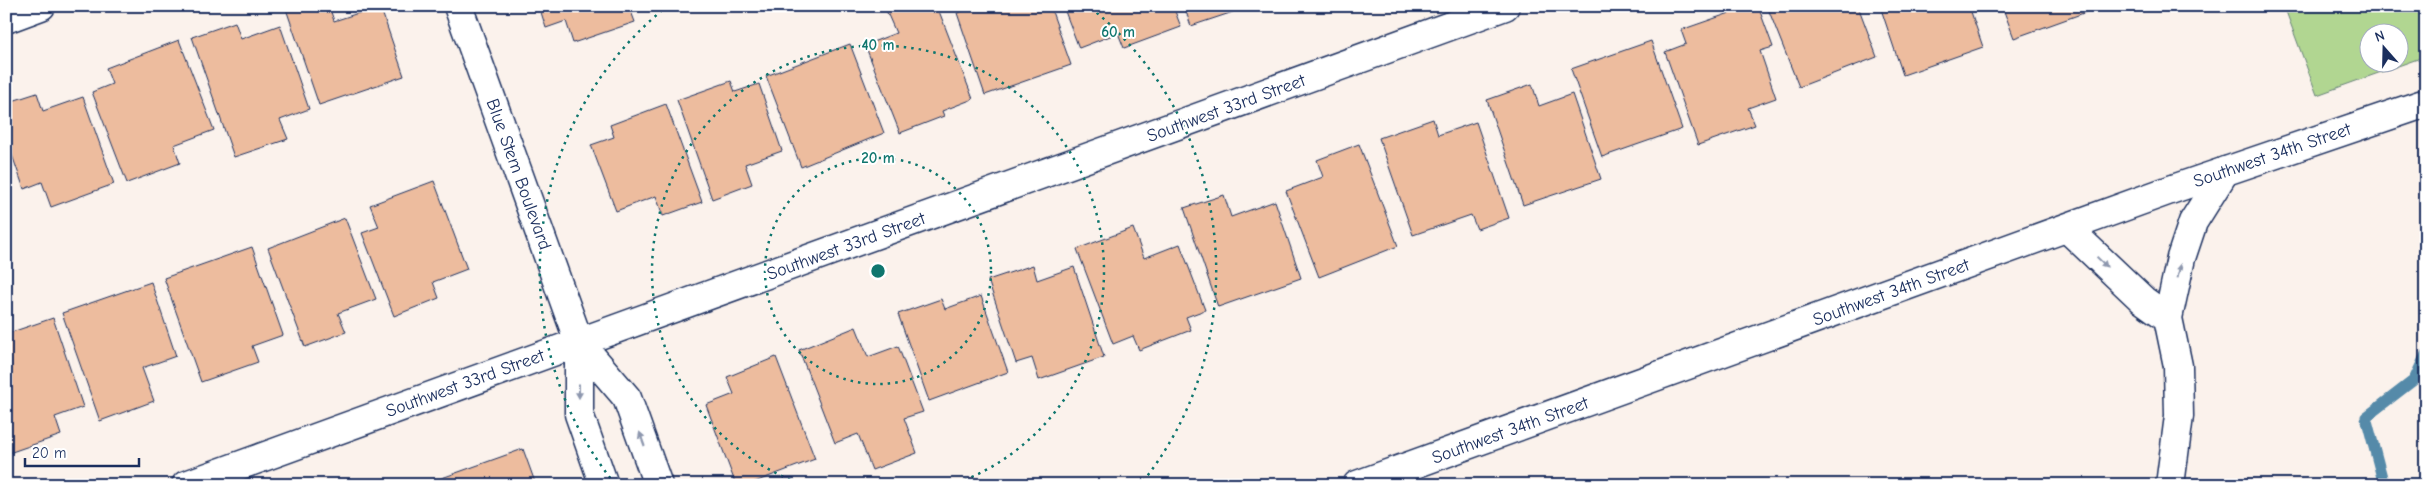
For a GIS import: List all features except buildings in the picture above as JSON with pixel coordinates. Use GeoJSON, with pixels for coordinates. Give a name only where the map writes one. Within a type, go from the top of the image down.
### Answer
{"type":"FeatureCollection","features":[{"type":"Feature","properties":{"kind":"street"},"geometry":{"type":"LineString","coordinates":[[6,19],[41,6]]}},
{"type":"Feature","properties":{"kind":"street","name":"Blue Stem Boulevard"},"geometry":{"type":"LineString","coordinates":[[458,6],[579,342],[579,414],[604,485]]}},
{"type":"Feature","properties":{"kind":"street","name":"Southwest 33rd Street"},"geometry":{"type":"LineString","coordinates":[[186,485],[1505,6]]}},
{"type":"Feature","properties":{"kind":"street","name":"Southwest 34th Street"},"geometry":{"type":"LineString","coordinates":[[1357,485],[2225,171],[2426,103]]}},
{"type":"Feature","properties":{"kind":"street"},"geometry":{"type":"LineString","coordinates":[[2170,485],[2179,416],[2178,366],[2168,318],[2181,258],[2193,222],[2225,171]]}},
{"type":"Feature","properties":{"kind":"street"},"geometry":{"type":"LineString","coordinates":[[2067,228],[2143,300],[2168,318]]}},
{"type":"Feature","properties":{"kind":"street","name":"Blue Stem Boulevard"},"geometry":{"type":"LineString","coordinates":[[579,342],[627,398],[658,485]]}},
{"type":"Feature","properties":{"kind":"green space"},"geometry":{"type":"Polygon","coordinates":[[[2284,6],[2426,6],[2426,56],[2410,62],[2410,22],[2360,22],[2360,72],[2381,72],[2317,95],[2284,6]]]}},
{"type":"Feature","properties":{"kind":"waterway"},"geometry":{"type":"LineString","coordinates":[[2384,485],[2366,417],[2414,380],[2426,354]]}}]}
